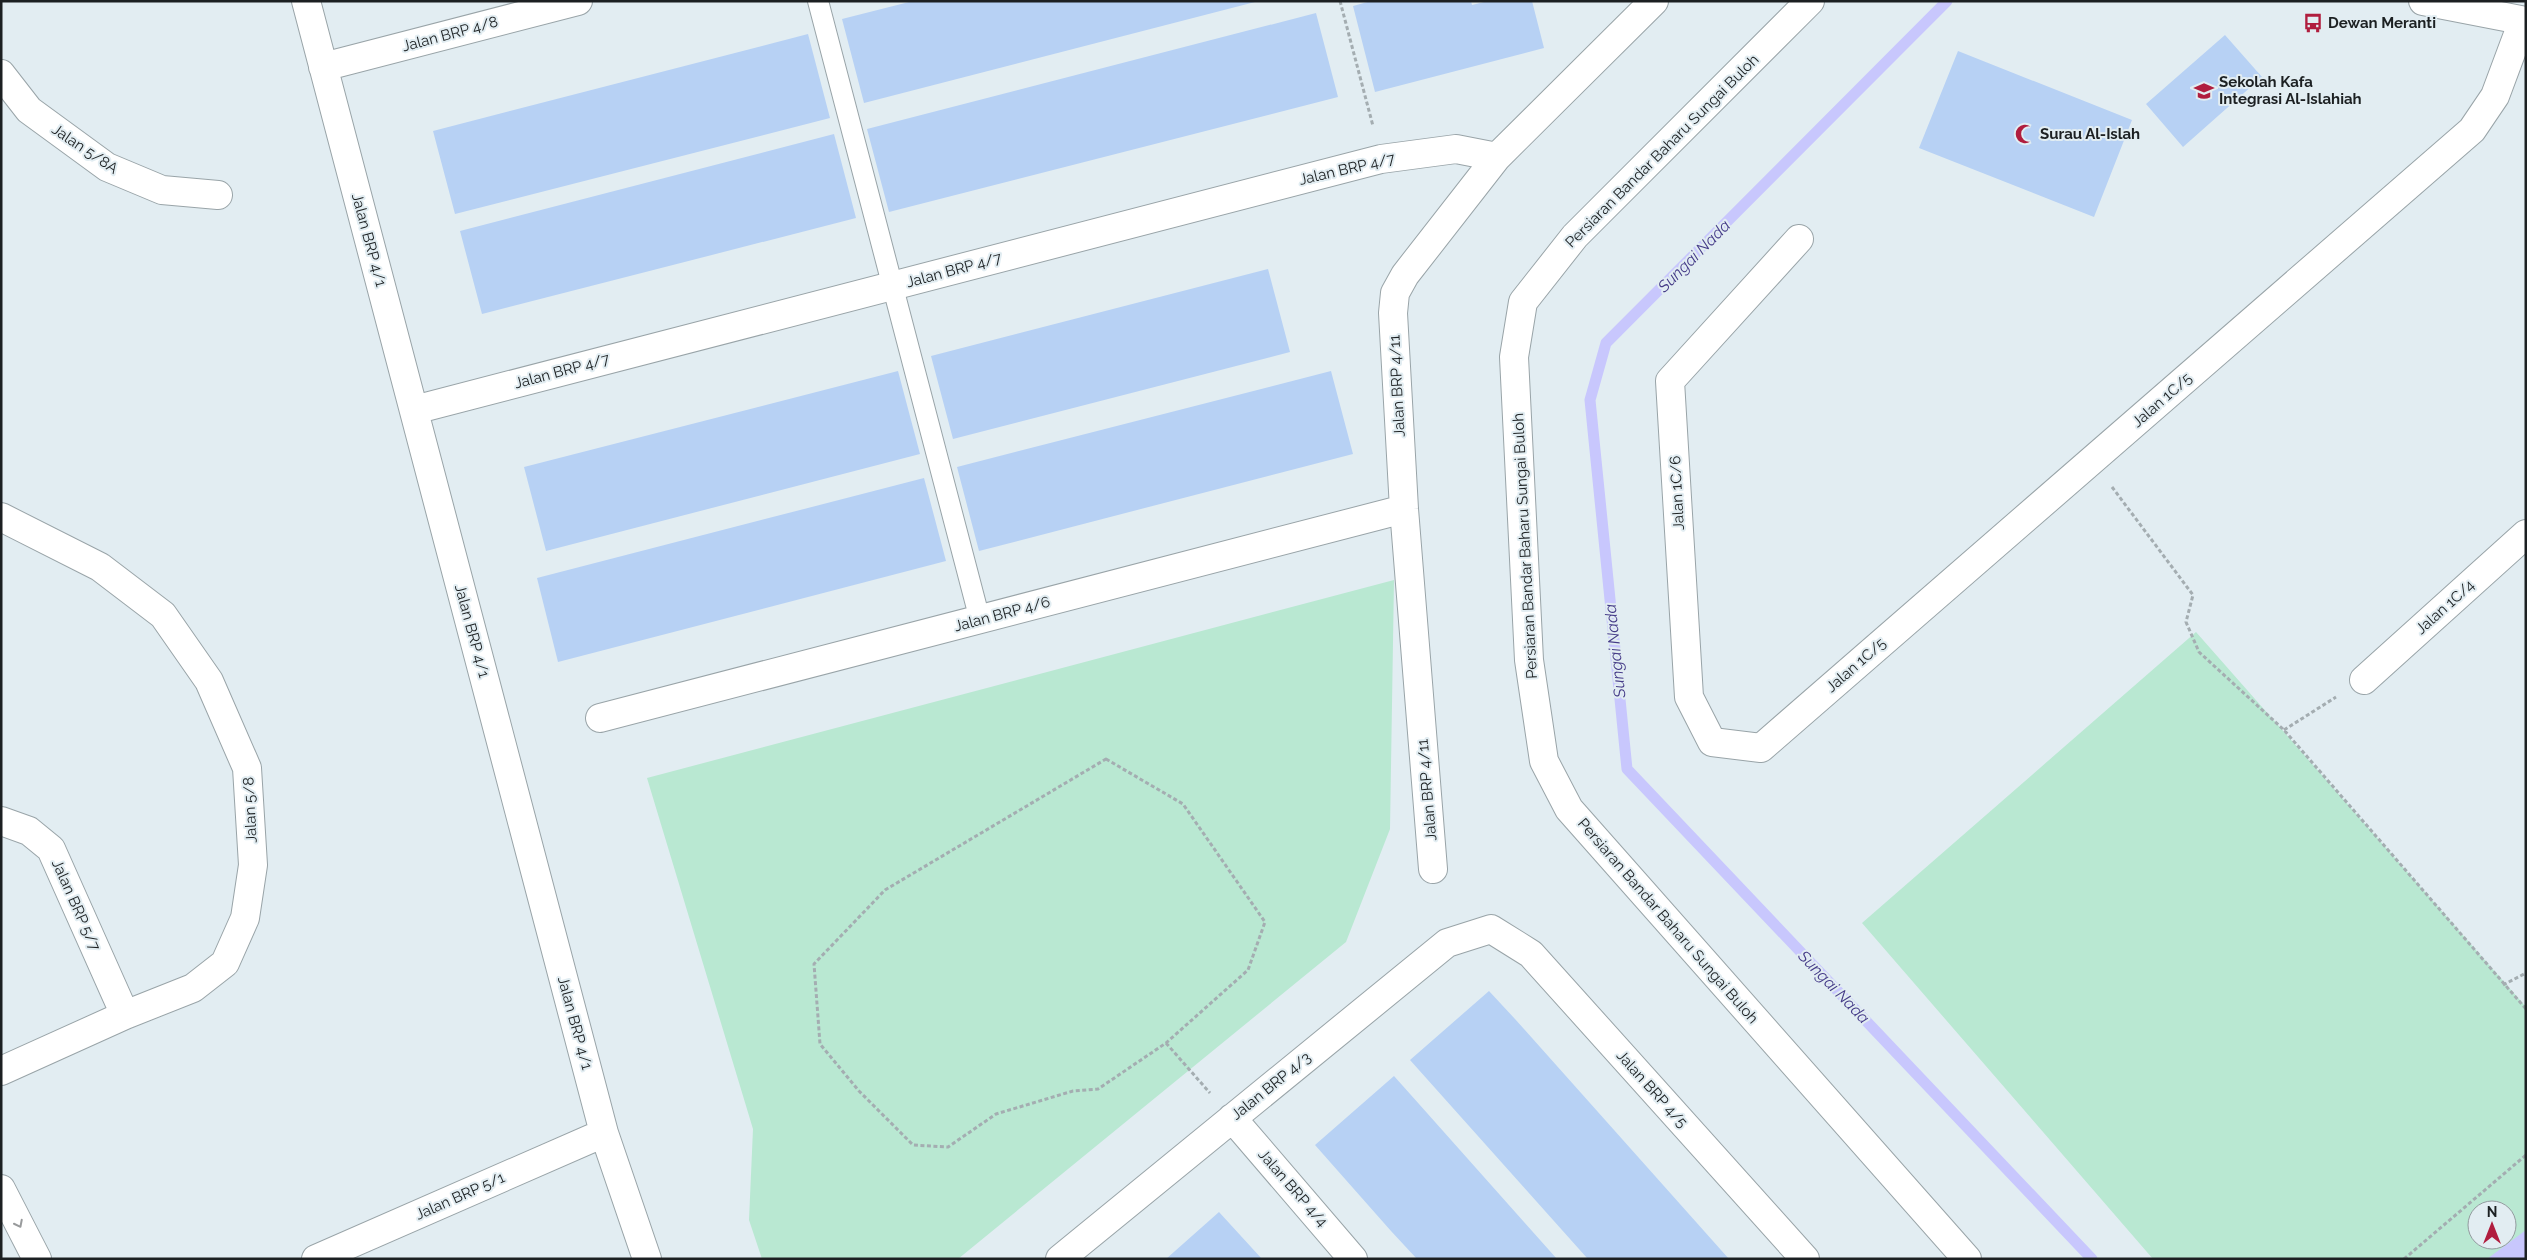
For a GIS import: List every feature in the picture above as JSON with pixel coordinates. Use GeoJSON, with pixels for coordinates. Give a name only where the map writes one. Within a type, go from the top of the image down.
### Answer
{"type":"FeatureCollection","features":[{"type":"Feature","properties":{"kind":"street","name":"Jalan BRP 4/1"},"geometry":{"type":"LineString","coordinates":[[306,1],[604,1133],[647,1259]]}},
{"type":"Feature","properties":{"kind":"street","name":"Jalan BRP 4/8"},"geometry":{"type":"LineString","coordinates":[[323,67],[578,1]]}},
{"type":"Feature","properties":{"kind":"street","name":"Jalan BRP 4/11"},"geometry":{"type":"LineString","coordinates":[[1433,869],[1404,509],[1393,313],[1396,293],[1405,275],[1497,157],[1654,1]]}},
{"type":"Feature","properties":{"kind":"street","name":"Persiaran Bandar Baharu Sungai Buloh"},"geometry":{"type":"LineString","coordinates":[[1810,1],[1576,236],[1523,302],[1514,357],[1529,660],[1544,761],[1569,809],[1967,1259]]}},
{"type":"Feature","properties":{"kind":"street"},"geometry":{"type":"LineString","coordinates":[[2422,1],[2524,21]]}},
{"type":"Feature","properties":{"kind":"street","name":"Jalan 1C/5"},"geometry":{"type":"LineString","coordinates":[[1761,748],[2472,130],[2495,96],[2524,21]]}},
{"type":"Feature","properties":{"kind":"street","name":"Jalan 5/8A"},"geometry":{"type":"LineString","coordinates":[[1,74],[29,110],[108,167],[162,190],[218,195]]}},
{"type":"Feature","properties":{"kind":"street","name":"Jalan BRP 4/7"},"geometry":{"type":"LineString","coordinates":[[414,410],[1381,159],[1456,149],[1497,157]]}},
{"type":"Feature","properties":{"kind":"street","name":"Jalan 1C/6"},"geometry":{"type":"LineString","coordinates":[[1761,748],[1712,742],[1689,697],[1670,381],[1799,239]]}},
{"type":"Feature","properties":{"kind":"street","name":"Jalan BRP 4/6"},"geometry":{"type":"LineString","coordinates":[[600,718],[1404,509]]}},
{"type":"Feature","properties":{"kind":"street","name":"Jalan 5/8"},"geometry":{"type":"LineString","coordinates":[[1,517],[100,567],[163,615],[209,682],[247,768],[253,865],[244,918],[225,963],[193,988],[125,1015],[1,1071]]}},
{"type":"Feature","properties":{"kind":"street","name":"Jalan 1C/4"},"geometry":{"type":"LineString","coordinates":[[2364,680],[2526,534]]}},
{"type":"Feature","properties":{"kind":"street","name":"Jalan BRP 5/7"},"geometry":{"type":"LineString","coordinates":[[1,821],[29,831],[51,849],[125,1015]]}},
{"type":"Feature","properties":{"kind":"street","name":"Jalan BRP 4/3"},"geometry":{"type":"LineString","coordinates":[[1060,1259],[1447,943],[1491,929]]}},
{"type":"Feature","properties":{"kind":"street","name":"Jalan BRP 4/5"},"geometry":{"type":"LineString","coordinates":[[1491,929],[1531,954],[1805,1259]]}},
{"type":"Feature","properties":{"kind":"street","name":"Jalan BRP 4/4"},"geometry":{"type":"LineString","coordinates":[[1232,1118],[1353,1259]]}},
{"type":"Feature","properties":{"kind":"street","name":"Jalan BRP 5/1"},"geometry":{"type":"LineString","coordinates":[[316,1259],[604,1133]]}},
{"type":"Feature","properties":{"kind":"street"},"geometry":{"type":"LineString","coordinates":[[1,1189],[37,1259]]}},
{"type":"Feature","properties":{"kind":"lane"},"geometry":{"type":"LineString","coordinates":[[818,1],[980,620]]}},
{"type":"Feature","properties":{"kind":"path"},"geometry":{"type":"LineString","coordinates":[[1340,1],[1381,159]]}},
{"type":"Feature","properties":{"kind":"path"},"geometry":{"type":"LineString","coordinates":[[2092,460],[2193,596],[2186,622],[2199,652],[2284,730],[2503,985],[2526,1009]]}},
{"type":"Feature","properties":{"kind":"path"},"geometry":{"type":"LineString","coordinates":[[2284,730],[2364,680]]}},
{"type":"Feature","properties":{"kind":"path"},"geometry":{"type":"LineString","coordinates":[[1106,759],[1183,804],[1265,922],[1248,970],[1166,1043],[1098,1089],[1073,1091],[996,1114],[948,1147],[913,1145],[859,1091],[820,1044],[814,964],[885,890],[1106,759]]}},
{"type":"Feature","properties":{"kind":"path"},"geometry":{"type":"LineString","coordinates":[[2503,985],[2526,973]]}},
{"type":"Feature","properties":{"kind":"path"},"geometry":{"type":"LineString","coordinates":[[1166,1043],[1232,1118]]}},
{"type":"Feature","properties":{"kind":"path"},"geometry":{"type":"LineString","coordinates":[[2404,1259],[2526,1155]]}},
{"type":"Feature","properties":{"kind":"green space"},"geometry":{"type":"Polygon","coordinates":[[[1394,580],[1390,829],[1346,942],[958,1259],[762,1259],[749,1220],[753,1129],[647,778],[1394,580]]]}},
{"type":"Feature","properties":{"kind":"green space"},"geometry":{"type":"Polygon","coordinates":[[[2196,632],[2526,1007],[2526,1259],[2153,1259],[1862,923],[2196,632]]]}},
{"type":"Feature","properties":{"kind":"water"},"geometry":{"type":"Polygon","coordinates":[[[2526,1230],[2526,1259],[2487,1259],[2499,1250],[2517,1250],[2517,1237],[2526,1230]]]}},
{"type":"Feature","properties":{"kind":"building"},"geometry":{"type":"Polygon","coordinates":[[[913,1],[1255,2],[864,103],[842,19],[913,1]]]}},
{"type":"Feature","properties":{"kind":"building"},"geometry":{"type":"Polygon","coordinates":[[[1371,1],[1471,1],[1472,5],[1488,1],[1532,1],[1544,48],[1375,92],[1353,6],[1371,1]]]}},
{"type":"Feature","properties":{"kind":"building"},"geometry":{"type":"Polygon","coordinates":[[[1316,13],[1338,97],[889,212],[867,129],[1316,13]]]}},
{"type":"Feature","properties":{"kind":"building"},"geometry":{"type":"Polygon","coordinates":[[[808,34],[830,118],[455,214],[433,131],[808,34]]]}},
{"type":"Feature","properties":{"kind":"building","name":"Sekolah Kafa Integrasi Al-Islahiah"},"geometry":{"type":"Polygon","coordinates":[[[2225,35],[2262,77],[2183,147],[2146,104],[2225,35]]]}},
{"type":"Feature","properties":{"kind":"building","name":"Surau Al-Islah"},"geometry":{"type":"Polygon","coordinates":[[[1958,51],[2132,120],[2094,217],[1919,148],[1958,51]]]}},
{"type":"Feature","properties":{"kind":"building"},"geometry":{"type":"Polygon","coordinates":[[[834,134],[856,218],[482,314],[460,231],[834,134]]]}},
{"type":"Feature","properties":{"kind":"building"},"geometry":{"type":"Polygon","coordinates":[[[1268,269],[1290,352],[953,439],[931,356],[1268,269]]]}},
{"type":"Feature","properties":{"kind":"building"},"geometry":{"type":"Polygon","coordinates":[[[898,371],[920,454],[546,551],[524,467],[898,371]]]}},
{"type":"Feature","properties":{"kind":"building"},"geometry":{"type":"Polygon","coordinates":[[[1331,371],[1353,454],[979,551],[957,467],[1331,371]]]}},
{"type":"Feature","properties":{"kind":"building"},"geometry":{"type":"Polygon","coordinates":[[[924,478],[946,561],[558,662],[537,578],[924,478]]]}},
{"type":"Feature","properties":{"kind":"building"},"geometry":{"type":"Polygon","coordinates":[[[1489,991],[1729,1259],[1587,1258],[1410,1060],[1489,991]]]}},
{"type":"Feature","properties":{"kind":"building"},"geometry":{"type":"Polygon","coordinates":[[[1394,1076],[1557,1259],[1417,1259],[1391,1231],[1315,1145],[1394,1076]]]}},
{"type":"Feature","properties":{"kind":"building"},"geometry":{"type":"Polygon","coordinates":[[[1219,1212],[1262,1259],[1166,1259],[1219,1212]]]}},
{"type":"Feature","properties":{"kind":"waterway","name":"Sungai Nada"},"geometry":{"type":"LineString","coordinates":[[1947,1],[1606,343],[1590,400],[1627,769],[2092,1259]]}},
{"type":"Feature","properties":{"kind":"place","name":"Dewan Meranti"},"geometry":{"type":"Point","coordinates":[2313,23]}},
{"type":"Feature","properties":{"kind":"place","name":"Sekolah Kafa Integrasi Al-Islahiah"},"geometry":{"type":"Point","coordinates":[2204,91]}},
{"type":"Feature","properties":{"kind":"place","name":"Surau Al-Islah"},"geometry":{"type":"Point","coordinates":[2025,134]}}]}
